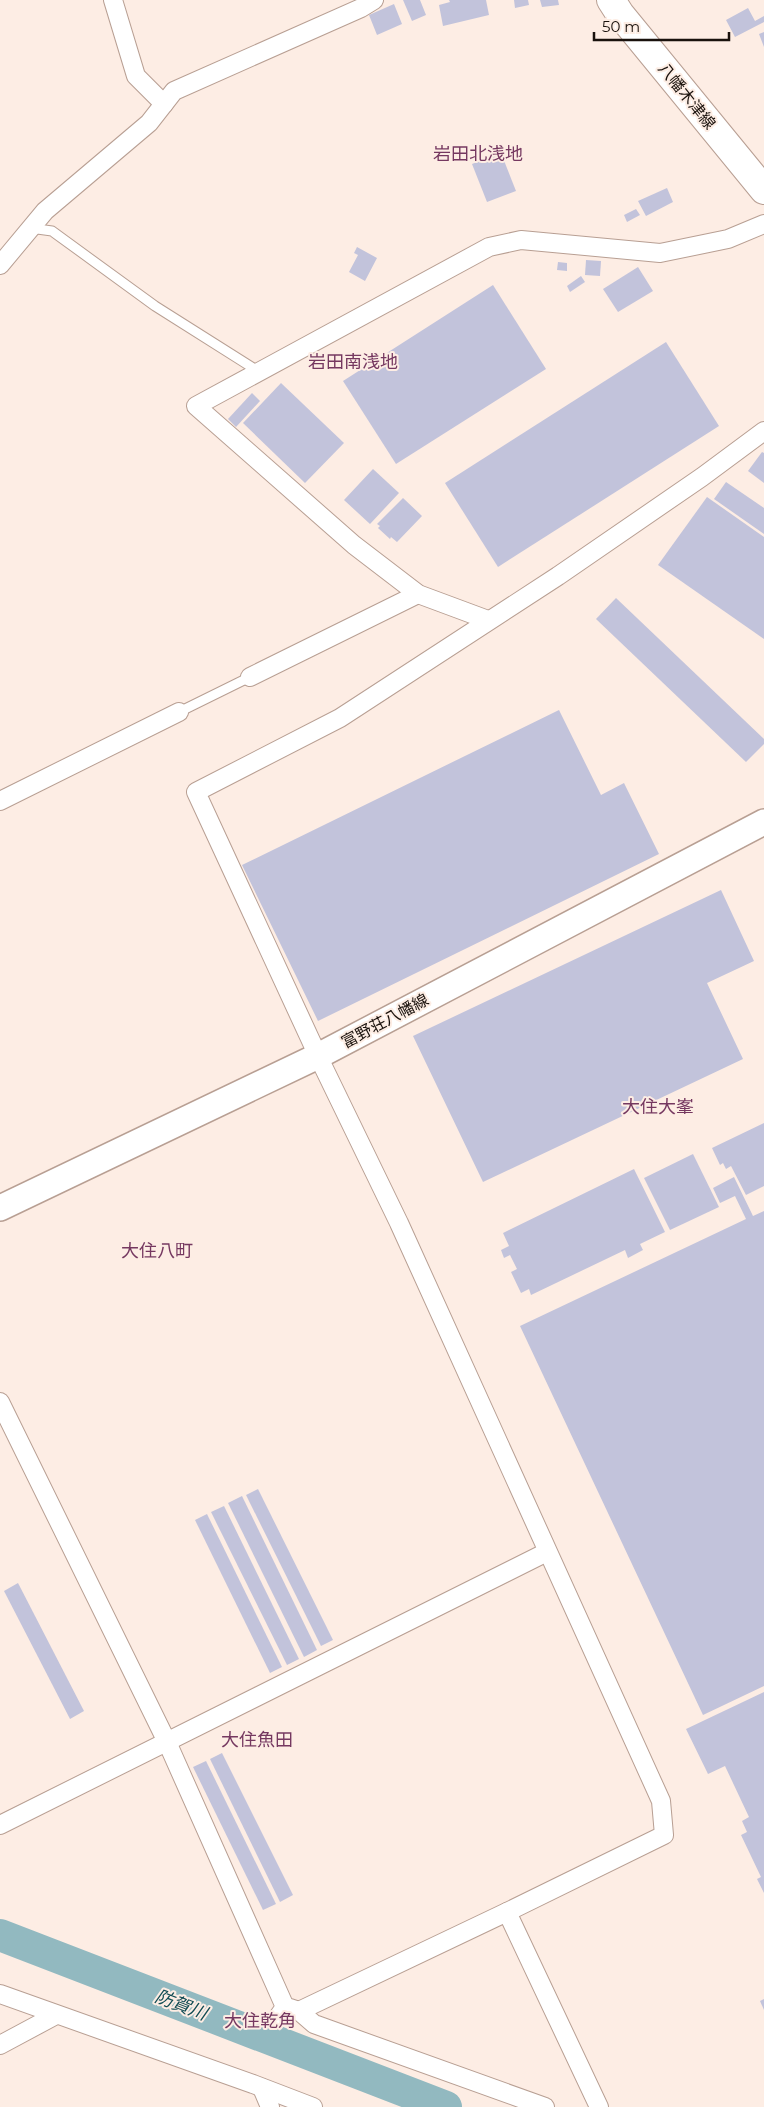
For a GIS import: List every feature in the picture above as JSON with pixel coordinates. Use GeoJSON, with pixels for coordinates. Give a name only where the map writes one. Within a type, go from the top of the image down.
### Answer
{"type":"FeatureCollection","features":[{"type":"Feature","properties":{"kind":"main road","name":"八幡木津線"},"geometry":{"type":"LineString","coordinates":[[611,0],[620,14],[764,190]]}},
{"type":"Feature","properties":{"kind":"main road","name":"富野荘八幡線"},"geometry":{"type":"LineString","coordinates":[[0,1208],[318,1056],[764,822]]}},
{"type":"Feature","properties":{"kind":"street"},"geometry":{"type":"LineString","coordinates":[[113,0],[136,76],[164,104]]}},
{"type":"Feature","properties":{"kind":"street"},"geometry":{"type":"LineString","coordinates":[[0,265],[45,211],[149,123],[174,91],[361,8],[374,0]]}},
{"type":"Feature","properties":{"kind":"street"},"geometry":{"type":"LineString","coordinates":[[488,620],[418,594],[354,545],[196,406],[261,373],[489,247],[521,240],[660,253],[728,239],[764,224]]}},
{"type":"Feature","properties":{"kind":"street"},"geometry":{"type":"LineString","coordinates":[[287,2012],[507,1912],[664,1835],[661,1801],[391,1206],[318,1056],[196,792],[340,718],[558,576],[686,488],[764,431]]}},
{"type":"Feature","properties":{"kind":"street"},"geometry":{"type":"LineString","coordinates":[[250,677],[418,594]]}},
{"type":"Feature","properties":{"kind":"street"},"geometry":{"type":"LineString","coordinates":[[0,801],[179,712]]}},
{"type":"Feature","properties":{"kind":"street"},"geometry":{"type":"LineString","coordinates":[[0,1402],[167,1742],[287,2012],[314,2024],[545,2107]]}},
{"type":"Feature","properties":{"kind":"street"},"geometry":{"type":"LineString","coordinates":[[0,1825],[547,1552]]}},
{"type":"Feature","properties":{"kind":"street"},"geometry":{"type":"LineString","coordinates":[[507,1912],[599,2107]]}},
{"type":"Feature","properties":{"kind":"street"},"geometry":{"type":"LineString","coordinates":[[0,1994],[56,2016],[313,2107]]}},
{"type":"Feature","properties":{"kind":"street"},"geometry":{"type":"LineString","coordinates":[[0,2045],[56,2016]]}},
{"type":"Feature","properties":{"kind":"street"},"geometry":{"type":"LineString","coordinates":[[262,2088],[270,2107]]}},
{"type":"Feature","properties":{"kind":"lane"},"geometry":{"type":"LineString","coordinates":[[30,228],[52,231],[155,306],[261,373]]}},
{"type":"Feature","properties":{"kind":"lane"},"geometry":{"type":"LineString","coordinates":[[179,712],[250,677]]}},
{"type":"Feature","properties":{"kind":"building"},"geometry":{"type":"Polygon","coordinates":[[[403,0],[420,0],[426,15],[412,21],[403,0]]]}},
{"type":"Feature","properties":{"kind":"building"},"geometry":{"type":"Polygon","coordinates":[[[449,0],[486,0],[489,15],[443,26],[439,5],[450,2],[449,0]]]}},
{"type":"Feature","properties":{"kind":"building"},"geometry":{"type":"Polygon","coordinates":[[[514,0],[528,0],[529,5],[515,8],[514,0]]]}},
{"type":"Feature","properties":{"kind":"building"},"geometry":{"type":"Polygon","coordinates":[[[540,0],[558,0],[559,5],[542,7],[540,0]]]}},
{"type":"Feature","properties":{"kind":"building"},"geometry":{"type":"Polygon","coordinates":[[[394,4],[402,24],[377,35],[369,15],[394,4]]]}},
{"type":"Feature","properties":{"kind":"building"},"geometry":{"type":"Polygon","coordinates":[[[748,8],[755,21],[764,16],[764,22],[735,37],[726,20],[748,8]]]}},
{"type":"Feature","properties":{"kind":"building"},"geometry":{"type":"Polygon","coordinates":[[[764,32],[764,47],[759,34],[764,32]]]}},
{"type":"Feature","properties":{"kind":"building"},"geometry":{"type":"Polygon","coordinates":[[[501,153],[516,191],[487,202],[472,164],[501,153]]]}},
{"type":"Feature","properties":{"kind":"building"},"geometry":{"type":"Polygon","coordinates":[[[667,188],[673,202],[646,216],[638,201],[667,188]]]}},
{"type":"Feature","properties":{"kind":"building"},"geometry":{"type":"Polygon","coordinates":[[[636,209],[640,215],[627,222],[624,215],[636,209]]]}},
{"type":"Feature","properties":{"kind":"building"},"geometry":{"type":"Polygon","coordinates":[[[357,247],[377,258],[365,281],[349,272],[358,255],[354,253],[357,247]]]}},
{"type":"Feature","properties":{"kind":"building"},"geometry":{"type":"Polygon","coordinates":[[[586,260],[601,261],[600,276],[585,275],[586,260]]]}},
{"type":"Feature","properties":{"kind":"building"},"geometry":{"type":"Polygon","coordinates":[[[558,262],[567,263],[567,271],[557,270],[558,262]]]}},
{"type":"Feature","properties":{"kind":"building"},"geometry":{"type":"Polygon","coordinates":[[[638,267],[653,291],[618,312],[603,289],[638,267]]]}},
{"type":"Feature","properties":{"kind":"building"},"geometry":{"type":"Polygon","coordinates":[[[581,276],[585,282],[570,292],[567,286],[581,276]]]}},
{"type":"Feature","properties":{"kind":"building"},"geometry":{"type":"Polygon","coordinates":[[[493,285],[546,369],[396,464],[343,381],[493,285]]]}},
{"type":"Feature","properties":{"kind":"building"},"geometry":{"type":"Polygon","coordinates":[[[666,342],[719,426],[498,567],[445,483],[666,342]]]}},
{"type":"Feature","properties":{"kind":"building"},"geometry":{"type":"Polygon","coordinates":[[[281,383],[344,443],[305,483],[243,423],[281,383]]]}},
{"type":"Feature","properties":{"kind":"building"},"geometry":{"type":"Polygon","coordinates":[[[252,393],[260,401],[236,427],[228,419],[252,393]]]}},
{"type":"Feature","properties":{"kind":"building"},"geometry":{"type":"Polygon","coordinates":[[[762,452],[764,453],[764,483],[748,471],[762,452]]]}},
{"type":"Feature","properties":{"kind":"building"},"geometry":{"type":"Polygon","coordinates":[[[373,469],[399,493],[370,524],[344,500],[373,469]]]}},
{"type":"Feature","properties":{"kind":"building"},"geometry":{"type":"Polygon","coordinates":[[[726,482],[764,508],[764,534],[714,499],[726,482]]]}},
{"type":"Feature","properties":{"kind":"building"},"geometry":{"type":"Polygon","coordinates":[[[707,497],[764,537],[764,639],[658,565],[707,497]]]}},
{"type":"Feature","properties":{"kind":"building"},"geometry":{"type":"Polygon","coordinates":[[[403,498],[422,516],[397,542],[391,537],[390,539],[378,528],[380,526],[377,524],[403,498]]]}},
{"type":"Feature","properties":{"kind":"building"},"geometry":{"type":"Polygon","coordinates":[[[616,598],[764,739],[764,744],[746,762],[596,619],[616,598]]]}},
{"type":"Feature","properties":{"kind":"building"},"geometry":{"type":"Polygon","coordinates":[[[559,710],[601,795],[624,783],[659,854],[318,1021],[242,865],[559,710]]]}},
{"type":"Feature","properties":{"kind":"building"},"geometry":{"type":"Polygon","coordinates":[[[721,890],[754,961],[707,983],[743,1059],[483,1182],[413,1036],[721,890]]]}},
{"type":"Feature","properties":{"kind":"building"},"geometry":{"type":"Polygon","coordinates":[[[764,1123],[764,1186],[746,1195],[731,1166],[726,1169],[723,1163],[720,1165],[712,1148],[764,1123]]]}},
{"type":"Feature","properties":{"kind":"building"},"geometry":{"type":"Polygon","coordinates":[[[693,1154],[719,1207],[670,1230],[644,1178],[693,1154]]]}},
{"type":"Feature","properties":{"kind":"building"},"geometry":{"type":"Polygon","coordinates":[[[634,1169],[665,1232],[640,1244],[643,1250],[628,1258],[625,1250],[531,1295],[529,1289],[521,1293],[511,1272],[517,1269],[510,1255],[504,1258],[501,1250],[509,1246],[503,1233],[634,1169]]]}},
{"type":"Feature","properties":{"kind":"building"},"geometry":{"type":"Polygon","coordinates":[[[734,1177],[753,1216],[764,1211],[764,1686],[703,1715],[520,1326],[746,1219],[735,1196],[720,1203],[713,1188],[734,1177]]]}},
{"type":"Feature","properties":{"kind":"building"},"geometry":{"type":"Polygon","coordinates":[[[258,1489],[333,1640],[321,1646],[246,1495],[258,1489]]]}},
{"type":"Feature","properties":{"kind":"building"},"geometry":{"type":"Polygon","coordinates":[[[242,1496],[317,1650],[304,1657],[228,1503],[242,1496]]]}},
{"type":"Feature","properties":{"kind":"building"},"geometry":{"type":"Polygon","coordinates":[[[224,1506],[299,1659],[287,1665],[211,1512],[224,1506]]]}},
{"type":"Feature","properties":{"kind":"building"},"geometry":{"type":"Polygon","coordinates":[[[207,1514],[282,1667],[270,1673],[195,1520],[207,1514]]]}},
{"type":"Feature","properties":{"kind":"building"},"geometry":{"type":"Polygon","coordinates":[[[18,1583],[84,1711],[70,1719],[4,1591],[18,1583]]]}},
{"type":"Feature","properties":{"kind":"building"},"geometry":{"type":"Polygon","coordinates":[[[764,1692],[764,1893],[757,1879],[761,1877],[741,1835],[747,1832],[742,1821],[749,1817],[725,1766],[708,1774],[686,1729],[764,1692]]]}},
{"type":"Feature","properties":{"kind":"building"},"geometry":{"type":"Polygon","coordinates":[[[222,1753],[293,1895],[280,1902],[210,1759],[222,1753]]]}},
{"type":"Feature","properties":{"kind":"building"},"geometry":{"type":"Polygon","coordinates":[[[206,1761],[276,1904],[263,1910],[193,1767],[206,1761]]]}},
{"type":"Feature","properties":{"kind":"building"},"geometry":{"type":"Polygon","coordinates":[[[764,1999],[764,2010],[760,2001],[764,1999]]]}},
{"type":"Feature","properties":{"kind":"waterway","name":"防賀川"},"geometry":{"type":"LineString","coordinates":[[0,1935],[446,2107]]}},
{"type":"Feature","properties":{"kind":"district","name":"岩田北浅地"},"geometry":{"type":"Point","coordinates":[478,154]}},
{"type":"Feature","properties":{"kind":"district","name":"岩田南浅地"},"geometry":{"type":"Point","coordinates":[353,362]}},
{"type":"Feature","properties":{"kind":"district","name":"大住大峯"},"geometry":{"type":"Point","coordinates":[658,1107]}},
{"type":"Feature","properties":{"kind":"district","name":"大住八町"},"geometry":{"type":"Point","coordinates":[157,1251]}},
{"type":"Feature","properties":{"kind":"district","name":"大住魚田"},"geometry":{"type":"Point","coordinates":[257,1740]}},
{"type":"Feature","properties":{"kind":"district","name":"大住乾角"},"geometry":{"type":"Point","coordinates":[260,2021]}}]}
